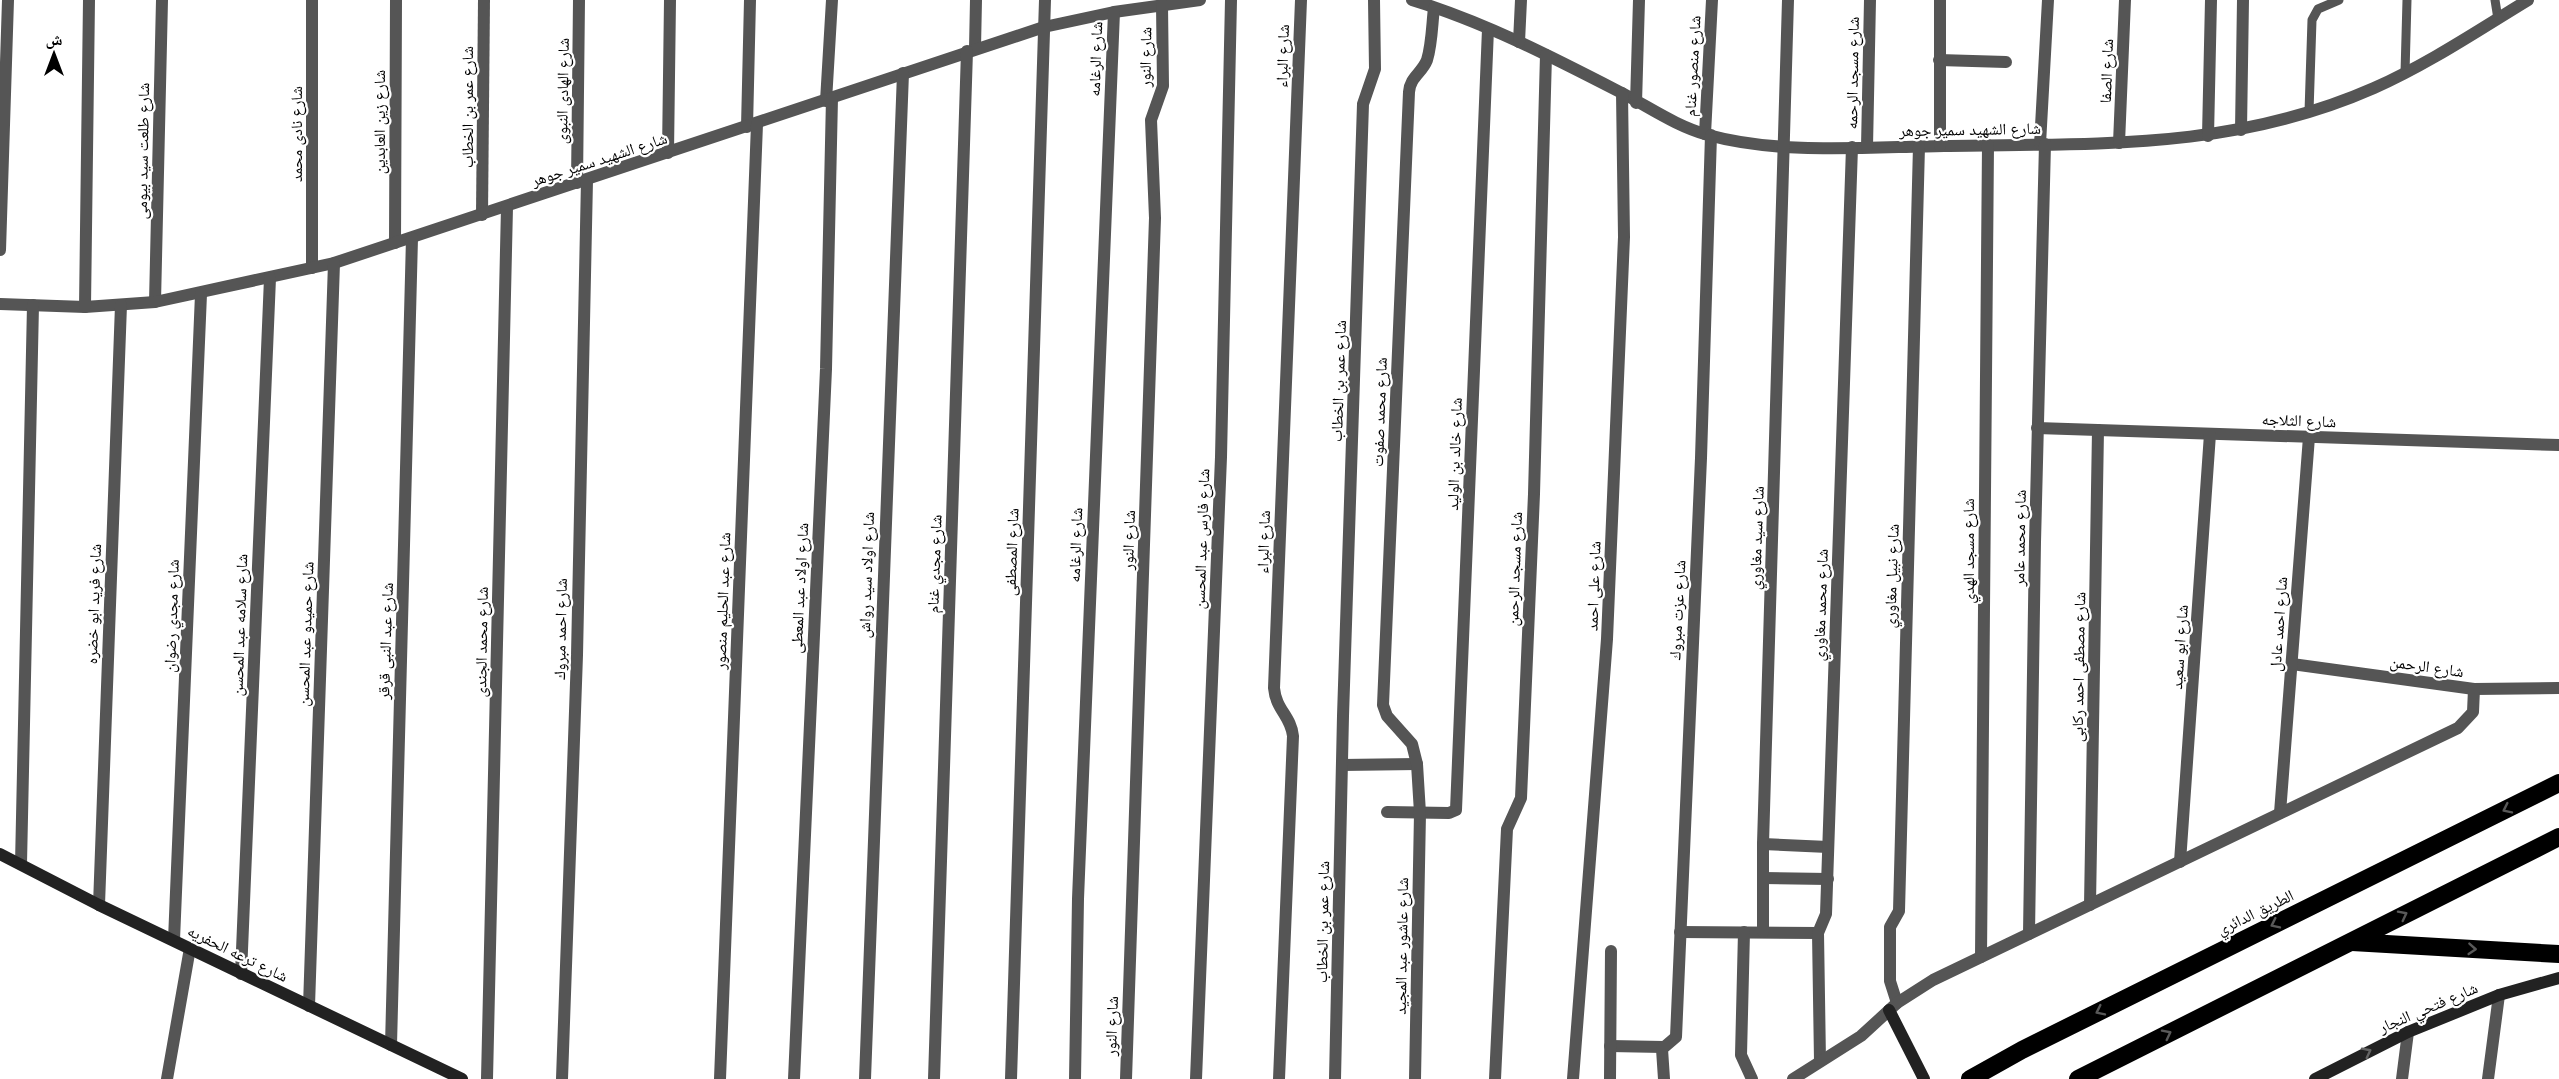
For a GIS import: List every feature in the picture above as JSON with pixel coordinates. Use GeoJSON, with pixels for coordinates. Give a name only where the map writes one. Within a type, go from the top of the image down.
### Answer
{"type":"FeatureCollection","features":[{"type":"Feature","properties":{"kind":"highway","name":"الطريق الدائري"},"geometry":{"type":"LineString","coordinates":[[1970,1079],[2022,1050],[2559,783]]}},
{"type":"Feature","properties":{"kind":"highway"},"geometry":{"type":"LineString","coordinates":[[2078,1079],[2559,837]]}},
{"type":"Feature","properties":{"kind":"highway"},"geometry":{"type":"LineString","coordinates":[[2350,941],[2559,954]]}},
{"type":"Feature","properties":{"kind":"street"},"geometry":{"type":"LineString","coordinates":[[0,250],[8,0]]}},
{"type":"Feature","properties":{"kind":"street"},"geometry":{"type":"LineString","coordinates":[[85,307],[89,0]]}},
{"type":"Feature","properties":{"kind":"street","name":"شارع طلعت سيد بيومى"},"geometry":{"type":"LineString","coordinates":[[155,303],[162,0]]}},
{"type":"Feature","properties":{"kind":"street","name":"شارع نادى محمد"},"geometry":{"type":"LineString","coordinates":[[312,0],[312,268]]}},
{"type":"Feature","properties":{"kind":"street","name":"شارع زين العابدين"},"geometry":{"type":"LineString","coordinates":[[396,0],[396,243]]}},
{"type":"Feature","properties":{"kind":"street","name":"شارع عمر بن الخطاب"},"geometry":{"type":"LineString","coordinates":[[482,215],[484,0]]}},
{"type":"Feature","properties":{"kind":"street","name":"شارع الهادى النبوى"},"geometry":{"type":"LineString","coordinates":[[579,0],[582,182]]}},
{"type":"Feature","properties":{"kind":"street"},"geometry":{"type":"LineString","coordinates":[[668,153],[670,0]]}},
{"type":"Feature","properties":{"kind":"street","name":"شارع عبد الحليم منصور"},"geometry":{"type":"LineString","coordinates":[[720,1079],[752,125],[750,0]]}},
{"type":"Feature","properties":{"kind":"street","name":"شارع اولاد عبد المعطى"},"geometry":{"type":"LineString","coordinates":[[794,1079],[826,369],[832,0]]}},
{"type":"Feature","properties":{"kind":"street","name":"شارع مجدي غنام"},"geometry":{"type":"LineString","coordinates":[[934,1079],[971,49],[976,0]]}},
{"type":"Feature","properties":{"kind":"street"},"geometry":{"type":"LineString","coordinates":[[1044,27],[1045,0]]}},
{"type":"Feature","properties":{"kind":"street","name":"شارع الرغامه"},"geometry":{"type":"LineString","coordinates":[[1075,1079],[1080,852],[1109,13],[1106,0]]}},
{"type":"Feature","properties":{"kind":"street","name":"شارع الشهيد سمير جوهر"},"geometry":{"type":"LineString","coordinates":[[0,304],[85,307],[155,303],[334,263],[752,125],[971,49],[1044,27],[1109,13],[1200,0]]}},
{"type":"Feature","properties":{"kind":"street","name":"شارع فارس عبد المحسن"},"geometry":{"type":"LineString","coordinates":[[1196,1079],[1221,458],[1231,0]]}},
{"type":"Feature","properties":{"kind":"street","name":"شارع البراء"},"geometry":{"type":"LineString","coordinates":[[1279,1079],[1293,736],[1292,726],[1277,704],[1274,688],[1301,0]]}},
{"type":"Feature","properties":{"kind":"street","name":"شارع عمر بن الخطاب"},"geometry":{"type":"LineString","coordinates":[[1335,1079],[1342,765],[1363,104],[1375,69],[1374,0]]}},
{"type":"Feature","properties":{"kind":"street","name":"شارع الشهيد سمير جوهر"},"geometry":{"type":"LineString","coordinates":[[1412,0],[1439,6],[1519,42],[1622,93],[1670,121],[1708,135],[1760,144],[1852,147],[2119,143],[2208,136],[2241,130],[2309,112],[2373,88],[2438,57],[2528,0]]}},
{"type":"Feature","properties":{"kind":"street"},"geometry":{"type":"LineString","coordinates":[[1519,42],[1521,0]]}},
{"type":"Feature","properties":{"kind":"street"},"geometry":{"type":"LineString","coordinates":[[1636,103],[1639,0]]}},
{"type":"Feature","properties":{"kind":"street","name":"شارع منصور غنام"},"geometry":{"type":"LineString","coordinates":[[1708,135],[1712,0]]}},
{"type":"Feature","properties":{"kind":"street","name":"شارع سيد مغاوري"},"geometry":{"type":"LineString","coordinates":[[1763,933],[1763,844],[1788,0]]}},
{"type":"Feature","properties":{"kind":"street","name":"شارع مسجد الرحمه"},"geometry":{"type":"LineString","coordinates":[[1867,147],[1870,0]]}},
{"type":"Feature","properties":{"kind":"street"},"geometry":{"type":"LineString","coordinates":[[1940,146],[1941,0]]}},
{"type":"Feature","properties":{"kind":"street","name":"شارع محمد عامر"},"geometry":{"type":"LineString","coordinates":[[2029,934],[2037,428],[2048,0]]}},
{"type":"Feature","properties":{"kind":"street","name":"شارع الصفا"},"geometry":{"type":"LineString","coordinates":[[2119,143],[2125,0]]}},
{"type":"Feature","properties":{"kind":"street"},"geometry":{"type":"LineString","coordinates":[[2208,136],[2211,0]]}},
{"type":"Feature","properties":{"kind":"street"},"geometry":{"type":"LineString","coordinates":[[2241,130],[2243,0]]}},
{"type":"Feature","properties":{"kind":"street","name":"شارع النور"},"geometry":{"type":"LineString","coordinates":[[1126,1079],[1155,230],[1151,120],[1163,86],[1168,3]]}},
{"type":"Feature","properties":{"kind":"street","name":"شارع محمد صفوت"},"geometry":{"type":"LineString","coordinates":[[1420,813],[1417,764],[1412,744],[1387,716],[1383,705],[1409,92],[1413,77],[1424,66],[1428,58],[1439,6]]}},
{"type":"Feature","properties":{"kind":"street","name":"شارع المصطفى"},"geometry":{"type":"LineString","coordinates":[[1011,1079],[1044,27]]}},
{"type":"Feature","properties":{"kind":"street","name":"شارع خالد بن الوليد"},"geometry":{"type":"LineString","coordinates":[[1387,812],[1453,813],[1456,810],[1488,29]]}},
{"type":"Feature","properties":{"kind":"street","name":"شارع مسجد الرحمن"},"geometry":{"type":"LineString","coordinates":[[1495,1079],[1507,829],[1521,798],[1534,494],[1546,55]]}},
{"type":"Feature","properties":{"kind":"street"},"geometry":{"type":"LineString","coordinates":[[1939,60],[2006,62]]}},
{"type":"Feature","properties":{"kind":"street","name":"شارع اولاد سيد رواش"},"geometry":{"type":"LineString","coordinates":[[865,1079],[903,73]]}},
{"type":"Feature","properties":{"kind":"street","name":"شارع على احمد"},"geometry":{"type":"LineString","coordinates":[[1573,1079],[1608,639],[1624,237],[1622,93]]}},
{"type":"Feature","properties":{"kind":"street","name":"شارع عزت مبروك"},"geometry":{"type":"LineString","coordinates":[[1663,1047],[1676,1037],[1701,458],[1708,135]]}},
{"type":"Feature","properties":{"kind":"street","name":"شارع مسجد الهدي"},"geometry":{"type":"LineString","coordinates":[[1981,957],[1988,145]]}},
{"type":"Feature","properties":{"kind":"street","name":"شارع نبيل مغاوري"},"geometry":{"type":"LineString","coordinates":[[1893,1006],[1890,981],[1890,927],[1899,911],[1899,833],[1919,146]]}},
{"type":"Feature","properties":{"kind":"street","name":"شارع محمد مغاوري"},"geometry":{"type":"LineString","coordinates":[[1820,1061],[1818,933],[1826,914],[1828,879],[1852,147]]}},
{"type":"Feature","properties":{"kind":"street","name":"شارع احمد مبروك"},"geometry":{"type":"LineString","coordinates":[[562,1079],[576,667],[582,182]]}},
{"type":"Feature","properties":{"kind":"street","name":"شارع محمد الجندى"},"geometry":{"type":"LineString","coordinates":[[487,1079],[507,207]]}},
{"type":"Feature","properties":{"kind":"street","name":"شارع عبد النبى قرقر"},"geometry":{"type":"LineString","coordinates":[[391,1045],[412,238]]}},
{"type":"Feature","properties":{"kind":"street","name":"شارع حميدو عبد المحسن"},"geometry":{"type":"LineString","coordinates":[[309,1006],[334,263]]}},
{"type":"Feature","properties":{"kind":"street","name":"شارع سلامه عبد المحسن"},"geometry":{"type":"LineString","coordinates":[[242,974],[270,278]]}},
{"type":"Feature","properties":{"kind":"street","name":"شارع مجدي رضوان"},"geometry":{"type":"LineString","coordinates":[[174,940],[201,294]]}},
{"type":"Feature","properties":{"kind":"street"},"geometry":{"type":"LineString","coordinates":[[21,864],[33,305]]}},
{"type":"Feature","properties":{"kind":"street","name":"شارع فريد ابو خضره"},"geometry":{"type":"LineString","coordinates":[[99,905],[121,305]]}},
{"type":"Feature","properties":{"kind":"street","name":"شارع الثلاجه"},"geometry":{"type":"LineString","coordinates":[[2037,428],[2559,445]]}},
{"type":"Feature","properties":{"kind":"street","name":"شارع مصطفى احمد ركابى"},"geometry":{"type":"LineString","coordinates":[[2090,905],[2098,430]]}},
{"type":"Feature","properties":{"kind":"street","name":"شارع ابو سعيد"},"geometry":{"type":"LineString","coordinates":[[2180,862],[2210,434]]}},
{"type":"Feature","properties":{"kind":"street","name":"شارع احمد عادل"},"geometry":{"type":"LineString","coordinates":[[2280,813],[2309,437]]}},
{"type":"Feature","properties":{"kind":"street","name":"شارع الرحمن"},"geometry":{"type":"LineString","coordinates":[[2292,664],[2474,689],[2559,688]]}},
{"type":"Feature","properties":{"kind":"street"},"geometry":{"type":"LineString","coordinates":[[1793,1079],[1861,1036],[1893,1006],[1933,980],[2464,724],[2475,704],[2474,689]]}},
{"type":"Feature","properties":{"kind":"street"},"geometry":{"type":"LineString","coordinates":[[1342,765],[1417,764]]}},
{"type":"Feature","properties":{"kind":"street","name":"شارع عاشور عبد المجيد"},"geometry":{"type":"LineString","coordinates":[[1415,1079],[1420,813]]}},
{"type":"Feature","properties":{"kind":"street"},"geometry":{"type":"LineString","coordinates":[[1763,844],[1828,847]]}},
{"type":"Feature","properties":{"kind":"street","name":"شارع ترعه الحفريه"},"geometry":{"type":"LineString","coordinates":[[0,856],[21,864],[99,905],[462,1079]]}},
{"type":"Feature","properties":{"kind":"street"},"geometry":{"type":"LineString","coordinates":[[1763,878],[1828,879]]}},
{"type":"Feature","properties":{"kind":"street"},"geometry":{"type":"LineString","coordinates":[[1680,932],[1818,933]]}},
{"type":"Feature","properties":{"kind":"street"},"geometry":{"type":"LineString","coordinates":[[1744,932],[1741,1055],[1752,1079]]}},
{"type":"Feature","properties":{"kind":"street"},"geometry":{"type":"LineString","coordinates":[[167,1079],[190,948]]}},
{"type":"Feature","properties":{"kind":"street"},"geometry":{"type":"LineString","coordinates":[[1610,1079],[1611,951]]}},
{"type":"Feature","properties":{"kind":"street","name":"شارع فتحي النجار"},"geometry":{"type":"LineString","coordinates":[[2315,1079],[2408,1032],[2499,995],[2559,978]]}},
{"type":"Feature","properties":{"kind":"street"},"geometry":{"type":"LineString","coordinates":[[2488,1079],[2499,995]]}},
{"type":"Feature","properties":{"kind":"street"},"geometry":{"type":"LineString","coordinates":[[1893,1006],[1924,1079]]}},
{"type":"Feature","properties":{"kind":"street"},"geometry":{"type":"LineString","coordinates":[[2402,1079],[2408,1032]]}},
{"type":"Feature","properties":{"kind":"street"},"geometry":{"type":"LineString","coordinates":[[1610,1046],[1663,1047],[1664,1079]]}},
{"type":"Feature","properties":{"kind":"lane"},"geometry":{"type":"LineString","coordinates":[[2309,112],[2312,20],[2318,9],[2338,0]]}},
{"type":"Feature","properties":{"kind":"lane"},"geometry":{"type":"LineString","coordinates":[[2404,73],[2406,0]]}},
{"type":"Feature","properties":{"kind":"lane"},"geometry":{"type":"LineString","coordinates":[[2495,0],[2498,19]]}}]}
